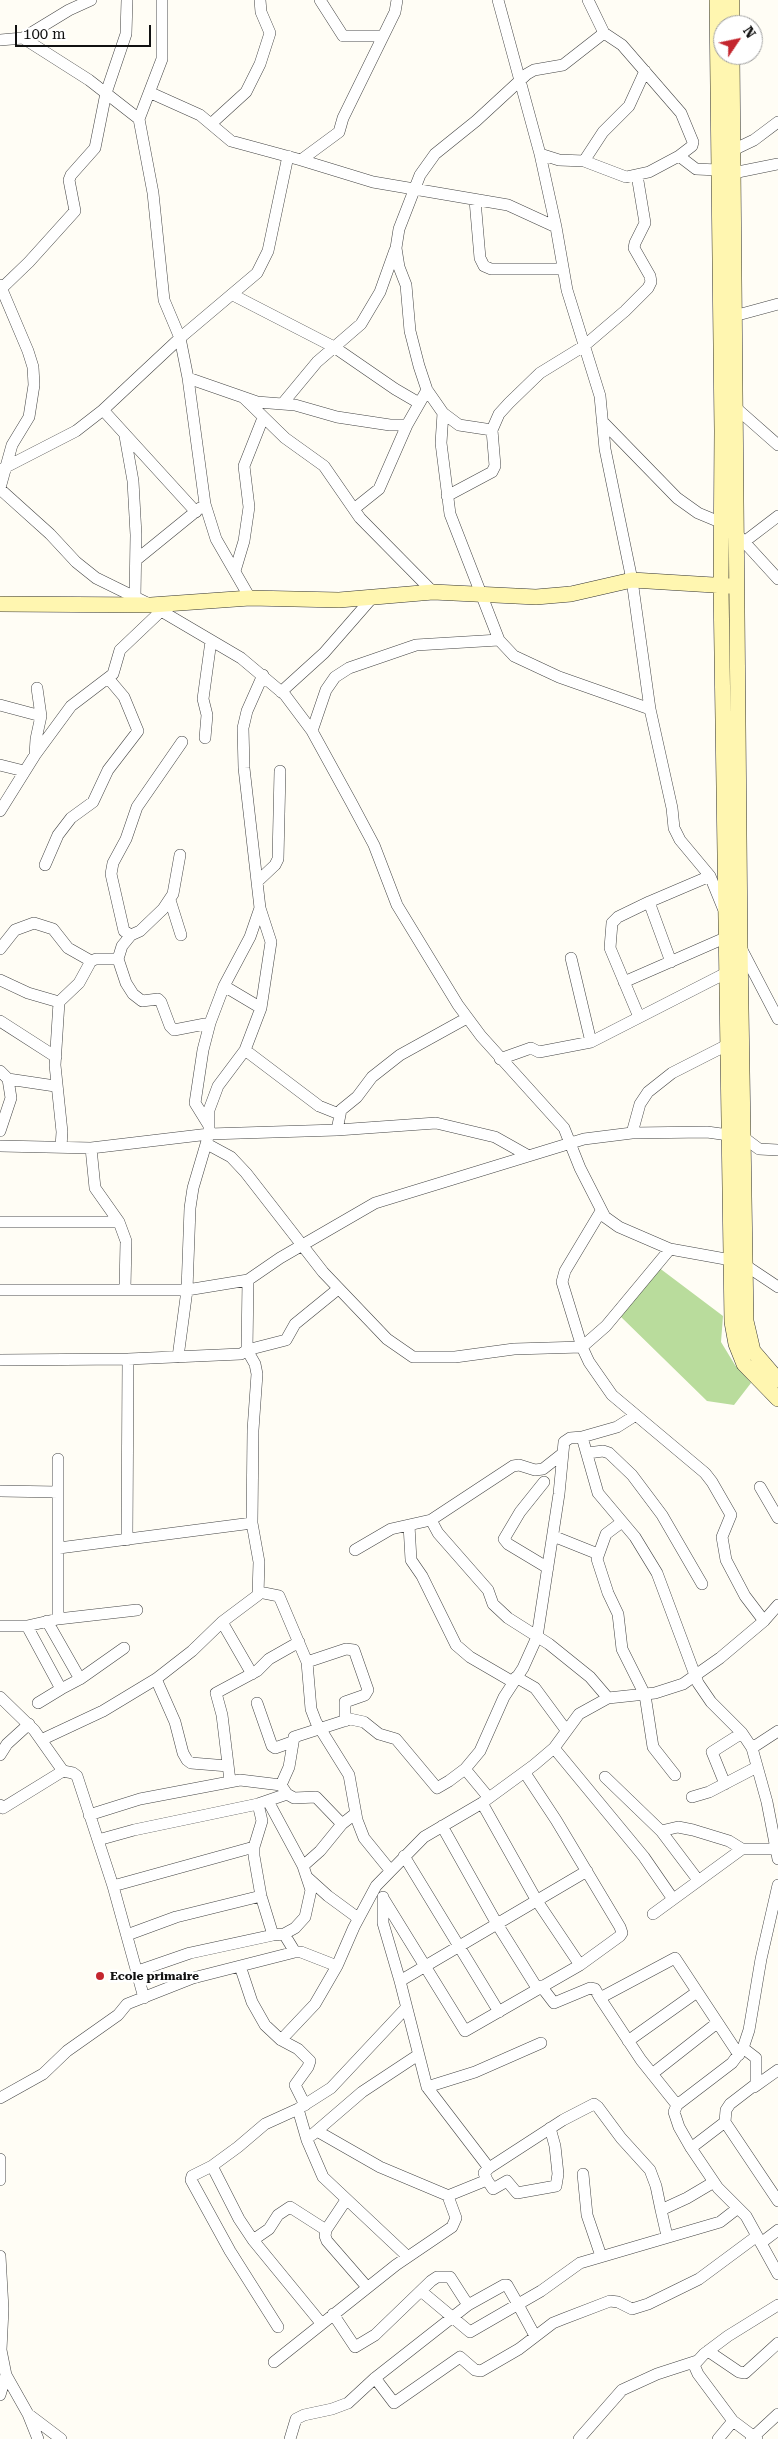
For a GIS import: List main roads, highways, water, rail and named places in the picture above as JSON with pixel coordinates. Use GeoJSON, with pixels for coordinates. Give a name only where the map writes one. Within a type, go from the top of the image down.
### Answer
{"type":"FeatureCollection","features":[{"type":"Feature","properties":{"kind":"place","name":"Ecole primaire"},"geometry":{"type":"Point","coordinates":[100,1976]}}]}
